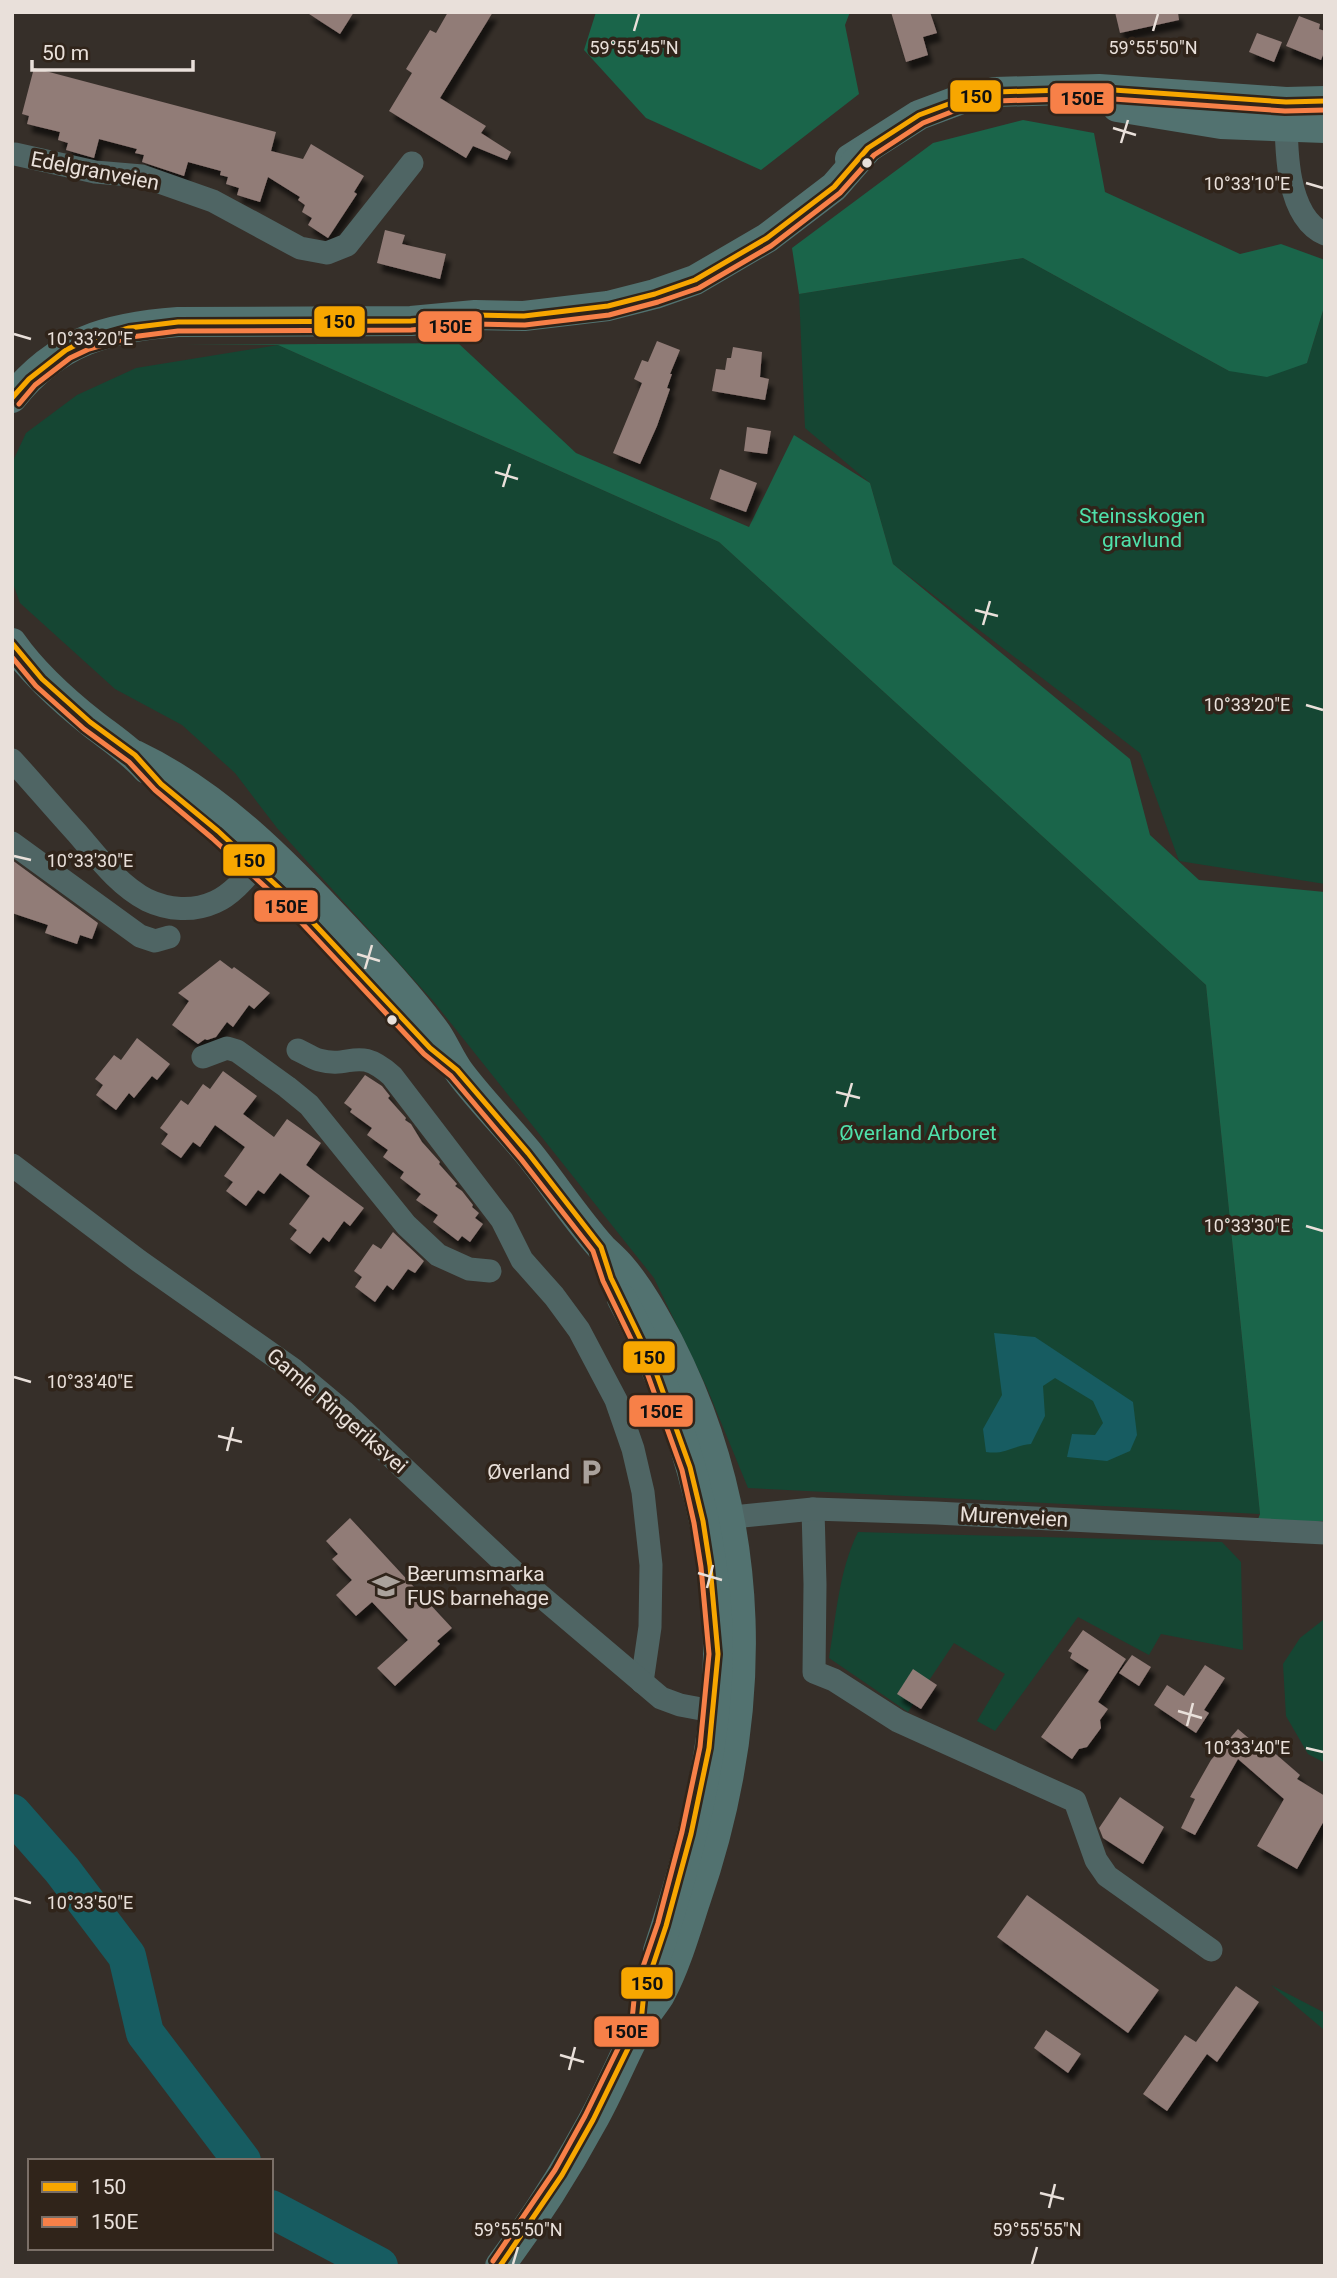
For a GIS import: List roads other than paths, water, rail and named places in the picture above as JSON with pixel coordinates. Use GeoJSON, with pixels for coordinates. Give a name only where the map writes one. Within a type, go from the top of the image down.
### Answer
{"type":"FeatureCollection","features":[{"type":"Feature","properties":{"kind":"main road"},"geometry":{"type":"LineString","coordinates":[[12,398],[42,367],[66,349],[116,330],[178,322],[411,321],[475,315],[524,316],[608,306],[655,294],[695,280],[752,248],[834,187],[868,148],[919,115],[962,99],[995,92],[1099,89],[1286,115],[1325,128]]}},
{"type":"Feature","properties":{"kind":"main road"},"geometry":{"type":"LineString","coordinates":[[1286,115],[1325,101]]}},
{"type":"Feature","properties":{"kind":"main road"},"geometry":{"type":"LineString","coordinates":[[12,643],[43,679],[90,722],[135,755],[167,770],[230,816],[262,858],[300,880],[387,974],[439,1036],[457,1070],[536,1163],[601,1247],[611,1278],[635,1322],[717,1519],[741,1630],[742,1673],[727,1714],[732,1769],[711,1854],[660,1994],[641,2022],[600,2108],[562,2175],[500,2266]]}},
{"type":"Feature","properties":{"kind":"street"},"geometry":{"type":"LineString","coordinates":[[1286,115],[1292,188],[1299,207],[1317,230],[1325,234]]}},
{"type":"Feature","properties":{"kind":"street","name":"Edelgranveien"},"geometry":{"type":"LineString","coordinates":[[15,155],[95,173],[142,176],[213,201],[300,247],[327,253],[348,245],[412,163]]}},
{"type":"Feature","properties":{"kind":"street"},"geometry":{"type":"LineString","coordinates":[[12,760],[106,866],[144,899],[161,906],[181,909],[207,905],[228,895],[262,858]]}},
{"type":"Feature","properties":{"kind":"street"},"geometry":{"type":"LineString","coordinates":[[12,844],[140,936],[156,941],[169,937]]}},
{"type":"Feature","properties":{"kind":"street"},"geometry":{"type":"LineString","coordinates":[[203,1057],[227,1048],[237,1051],[287,1087],[309,1105],[406,1225],[438,1255],[469,1269],[491,1271]]}},
{"type":"Feature","properties":{"kind":"street"},"geometry":{"type":"LineString","coordinates":[[298,1051],[319,1060],[365,1059],[379,1064],[392,1076],[502,1220],[522,1260],[554,1296],[585,1342],[616,1400],[633,1449],[643,1492],[651,1578],[650,1627],[642,1682]]}},
{"type":"Feature","properties":{"kind":"street","name":"Gamle Ringeriksvei"},"geometry":{"type":"LineString","coordinates":[[12,1165],[139,1261],[294,1370],[343,1411],[529,1586],[661,1698],[680,1705],[727,1714]]}},
{"type":"Feature","properties":{"kind":"street"},"geometry":{"type":"LineString","coordinates":[[813,1509],[816,1584],[814,1672],[834,1680],[898,1721],[1075,1801],[1096,1860],[1107,1875],[1211,1950]]}},
{"type":"Feature","properties":{"kind":"street","name":"Murenveien"},"geometry":{"type":"LineString","coordinates":[[717,1519],[813,1509],[1325,1533]]}},
{"type":"Feature","properties":{"kind":"water"},"geometry":{"type":"Polygon","coordinates":[[[994,1333],[1035,1337],[1133,1402],[1137,1435],[1130,1451],[1107,1461],[1067,1457],[1072,1434],[1095,1435],[1103,1423],[1093,1401],[1055,1378],[1043,1386],[1045,1416],[1031,1444],[998,1452],[986,1452],[983,1429],[1002,1395],[994,1333]]]}},
{"type":"Feature","properties":{"kind":"waterway"},"geometry":{"type":"LineString","coordinates":[[12,1813],[62,1870],[127,1956],[145,2033],[240,2159]]}},
{"type":"Feature","properties":{"kind":"waterway"},"geometry":{"type":"LineString","coordinates":[[273,2210],[379,2266]]}},
{"type":"Feature","properties":{"kind":"place","name":"Øverland"},"geometry":{"type":"Point","coordinates":[591,1472]}},
{"type":"Feature","properties":{"kind":"place","name":"Bærumsmarka FUS barnehage"},"geometry":{"type":"Point","coordinates":[386,1586]}},
{"type":"Feature","properties":{"kind":"park label","name":"Steinsskogen gravlund"},"geometry":{"type":"Point","coordinates":[1142,528]}},
{"type":"Feature","properties":{"kind":"park label","name":"Øverland Arboret"},"geometry":{"type":"Point","coordinates":[918,1133]}}]}
